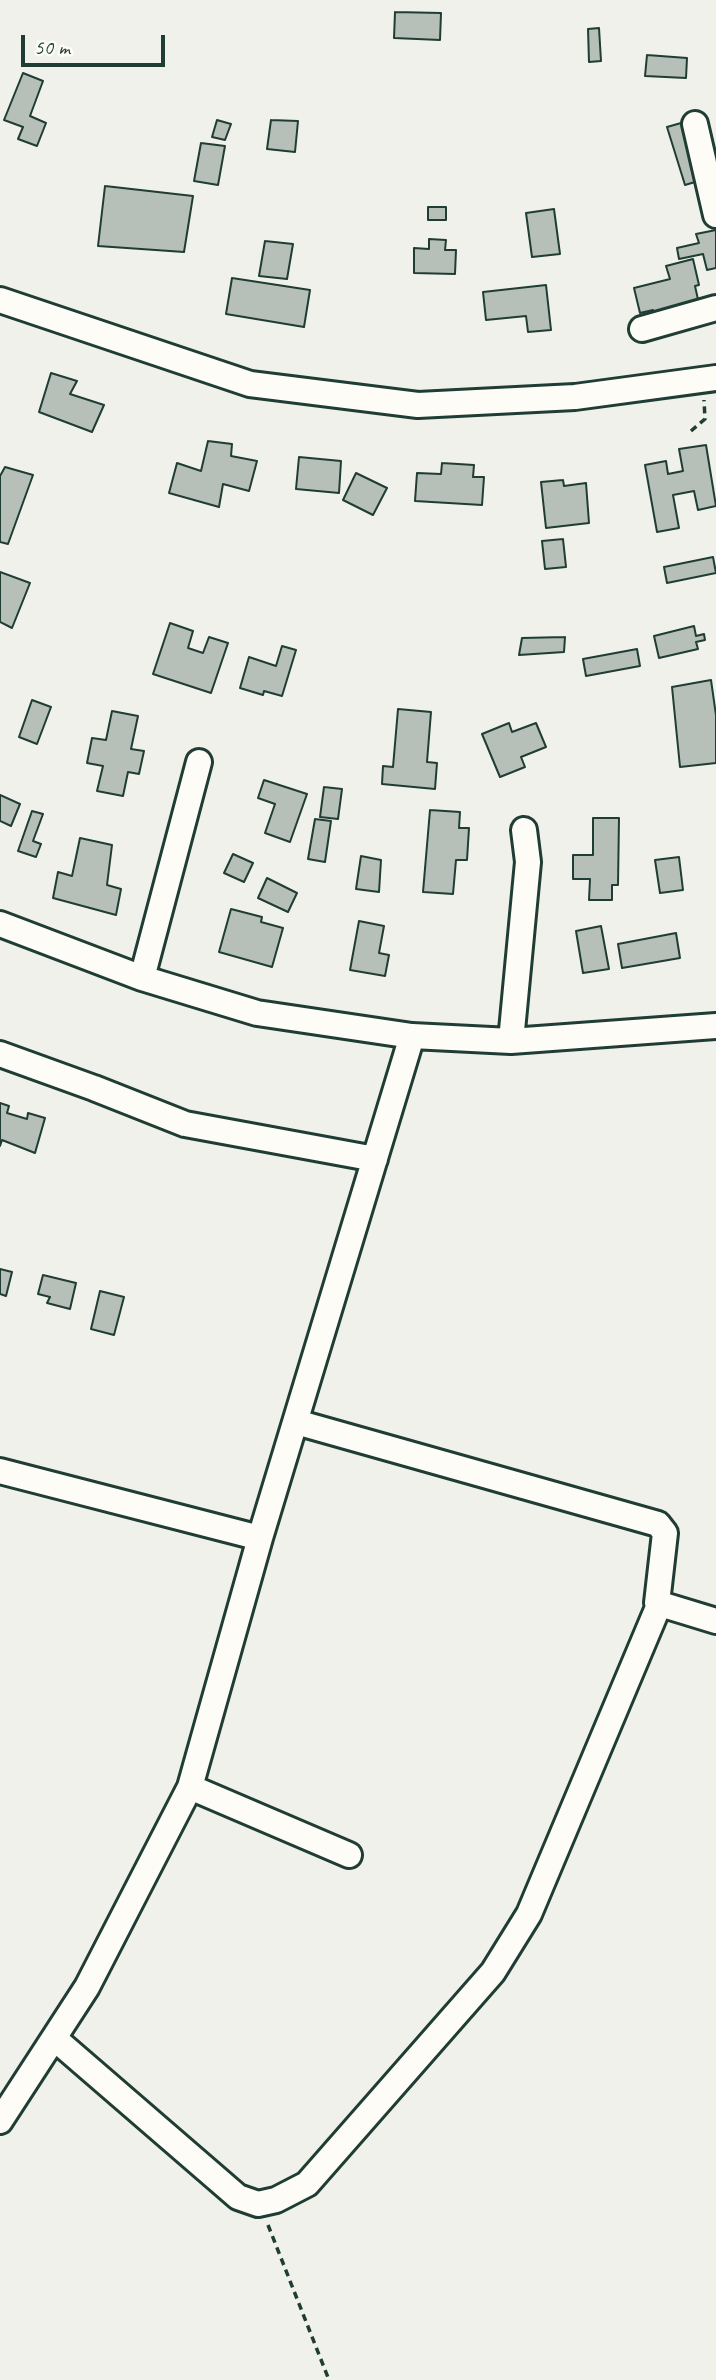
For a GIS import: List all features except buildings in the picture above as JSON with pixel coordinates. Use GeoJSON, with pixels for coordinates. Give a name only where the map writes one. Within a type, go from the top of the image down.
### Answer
{"type":"FeatureCollection","features":[{"type":"Feature","properties":{"kind":"street"},"geometry":{"type":"LineString","coordinates":[[695,124],[716,215]]}},
{"type":"Feature","properties":{"kind":"street"},"geometry":{"type":"LineString","coordinates":[[0,300],[250,384],[418,405],[575,397],[708,379]]}},
{"type":"Feature","properties":{"kind":"street"},"geometry":{"type":"LineString","coordinates":[[642,329],[716,307]]}},
{"type":"Feature","properties":{"kind":"street"},"geometry":{"type":"LineString","coordinates":[[142,978],[199,762]]}},
{"type":"Feature","properties":{"kind":"street"},"geometry":{"type":"LineString","coordinates":[[511,1041],[528,862],[524,830]]}},
{"type":"Feature","properties":{"kind":"street"},"geometry":{"type":"LineString","coordinates":[[0,925],[142,978],[257,1013],[412,1036],[511,1041],[716,1026]]}},
{"type":"Feature","properties":{"kind":"street"},"geometry":{"type":"LineString","coordinates":[[0,2121],[86,1987],[190,1787],[260,1538],[412,1036]]}},
{"type":"Feature","properties":{"kind":"street"},"geometry":{"type":"LineString","coordinates":[[0,1054],[185,1124],[375,1159]]}},
{"type":"Feature","properties":{"kind":"street"},"geometry":{"type":"LineString","coordinates":[[54,2038],[238,2197],[258,2204],[276,2200],[307,2184],[493,1972],[528,1914],[659,1605],[657,1601],[665,1533],[658,1524],[296,1422]]}},
{"type":"Feature","properties":{"kind":"street"},"geometry":{"type":"LineString","coordinates":[[0,1471],[260,1538]]}},
{"type":"Feature","properties":{"kind":"street"},"geometry":{"type":"LineString","coordinates":[[659,1605],[716,1621]]}},
{"type":"Feature","properties":{"kind":"street"},"geometry":{"type":"LineString","coordinates":[[190,1787],[349,1855]]}},
{"type":"Feature","properties":{"kind":"path"},"geometry":{"type":"LineString","coordinates":[[691,431],[705,419],[708,379]]}},
{"type":"Feature","properties":{"kind":"path"},"geometry":{"type":"LineString","coordinates":[[258,2204],[329,2380]]}}]}
